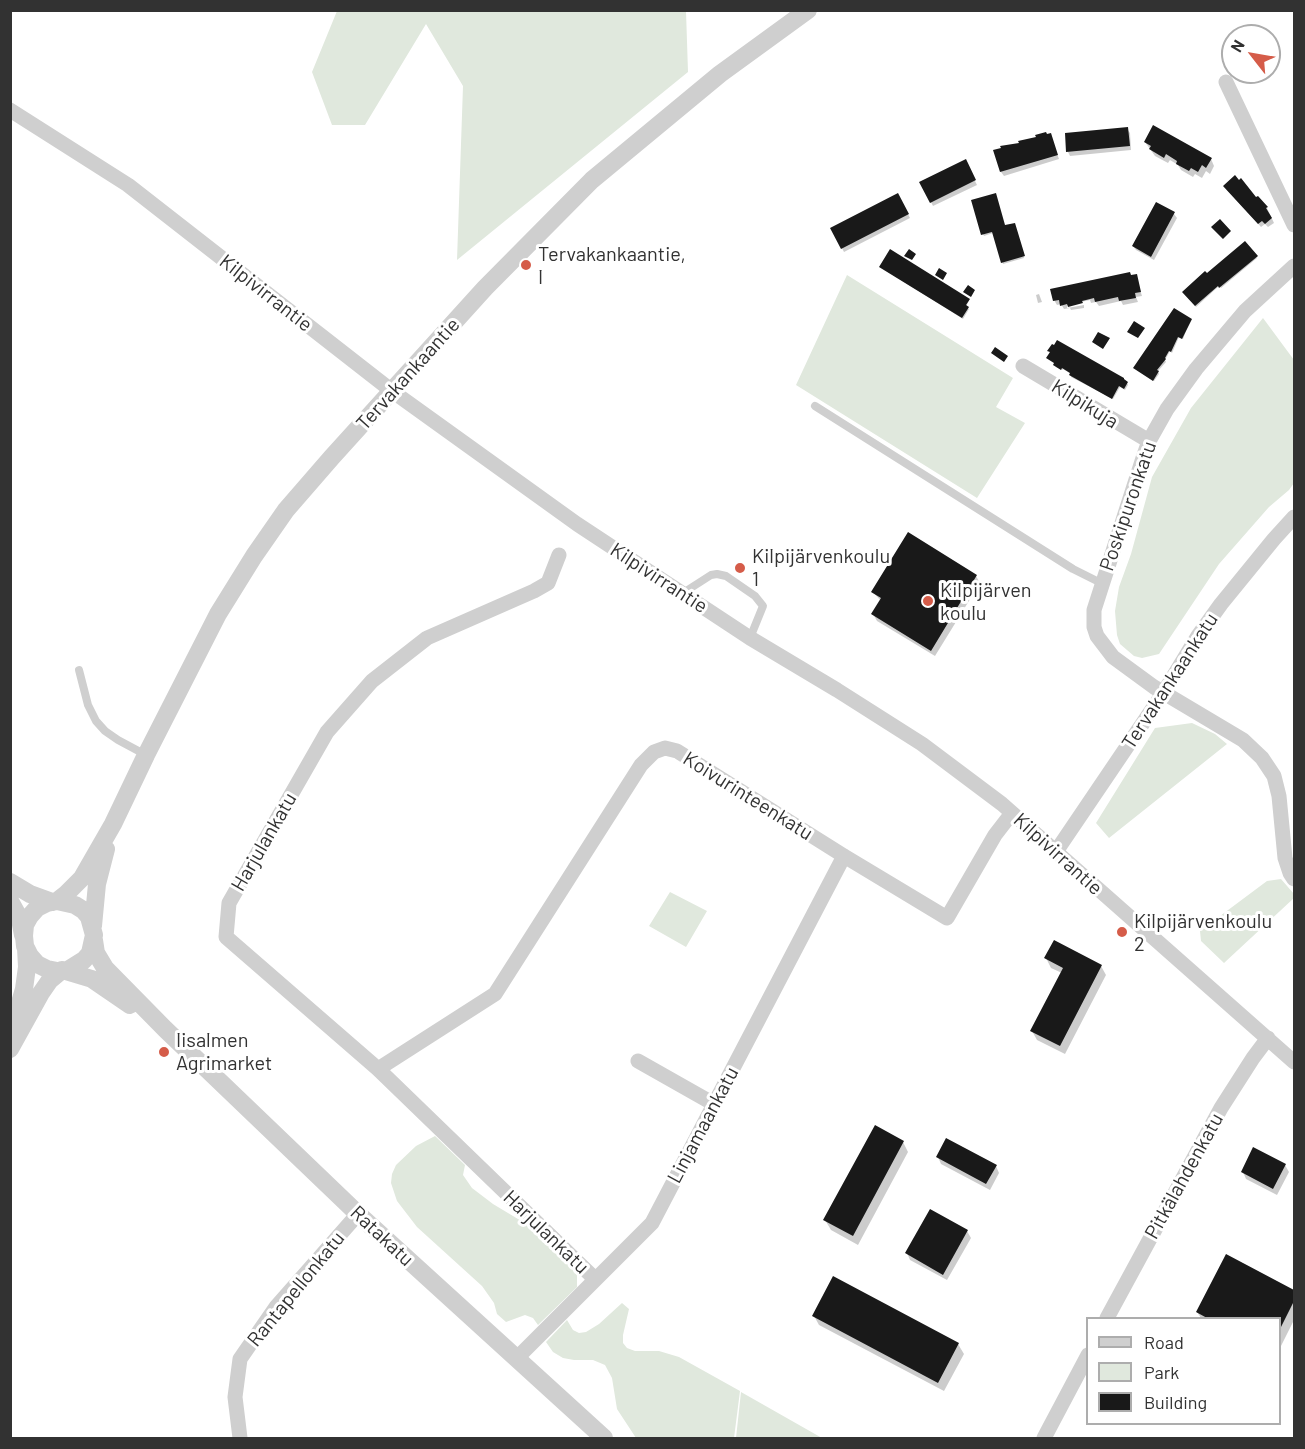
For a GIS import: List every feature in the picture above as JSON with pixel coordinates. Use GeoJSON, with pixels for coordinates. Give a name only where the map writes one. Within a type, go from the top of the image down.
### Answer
{"type":"FeatureCollection","features":[{"type":"Feature","properties":{"kind":"street","name":"Tervakankaantie"},"geometry":{"type":"LineString","coordinates":[[54,901],[74,888],[82,878],[113,824],[218,614],[286,510],[485,288],[592,180],[720,74],[807,10]]}},
{"type":"Feature","properties":{"kind":"street"},"geometry":{"type":"LineString","coordinates":[[1227,84],[1294,225]]}},
{"type":"Feature","properties":{"kind":"street","name":"Kilpivirrantie"},"geometry":{"type":"LineString","coordinates":[[10,110],[128,185],[393,391],[577,524],[750,638],[922,744],[1012,813],[1294,1062]]}},
{"type":"Feature","properties":{"kind":"street","name":"Poskipuronkatu"},"geometry":{"type":"LineString","coordinates":[[1294,266],[1245,311],[1167,409],[1149,441],[1094,609],[1094,627],[1097,636],[1113,657],[1164,692],[1243,740],[1262,758],[1274,776],[1279,796],[1286,858],[1294,879]]}},
{"type":"Feature","properties":{"kind":"street","name":"Kilpikuja"},"geometry":{"type":"LineString","coordinates":[[1023,366],[1149,441]]}},
{"type":"Feature","properties":{"kind":"street","name":"Tervakankaankatu"},"geometry":{"type":"LineString","coordinates":[[1055,853],[1164,692],[1198,636],[1221,604],[1294,517]]}},
{"type":"Feature","properties":{"kind":"street","name":"Harjulankatu"},"geometry":{"type":"LineString","coordinates":[[559,555],[549,583],[427,638],[372,681],[327,732],[229,903],[226,937],[378,1070],[595,1280]]}},
{"type":"Feature","properties":{"kind":"street","name":"Koivurinteenkatu"},"geometry":{"type":"LineString","coordinates":[[378,1070],[495,994],[641,765],[654,753],[665,748],[677,751],[947,918],[995,835],[1012,813]]}},
{"type":"Feature","properties":{"kind":"street","name":"Tervakankaantie"},"geometry":{"type":"LineString","coordinates":[[93,933],[97,884],[113,824]]}},
{"type":"Feature","properties":{"kind":"street","name":"Linjamaankatu"},"geometry":{"type":"LineString","coordinates":[[516,1359],[652,1223],[844,856]]}},
{"type":"Feature","properties":{"kind":"street"},"geometry":{"type":"LineString","coordinates":[[10,882],[30,894],[75,905],[83,910],[93,933],[90,953],[77,966],[62,970],[47,969],[38,964],[30,956],[20,918],[10,901]]}},
{"type":"Feature","properties":{"kind":"street"},"geometry":{"type":"LineString","coordinates":[[10,1033],[24,989],[27,967],[25,925],[37,908],[54,901]]}},
{"type":"Feature","properties":{"kind":"street","name":"Ratakatu"},"geometry":{"type":"LineString","coordinates":[[93,933],[96,953],[105,969],[165,1029],[358,1214],[604,1438]]}},
{"type":"Feature","properties":{"kind":"street"},"geometry":{"type":"LineString","coordinates":[[10,1049],[41,993],[50,980],[62,970]]}},
{"type":"Feature","properties":{"kind":"street","name":"Ratakatu"},"geometry":{"type":"LineString","coordinates":[[62,970],[92,979],[165,1029]]}},
{"type":"Feature","properties":{"kind":"street","name":"Pitkälahdenkatu"},"geometry":{"type":"LineString","coordinates":[[1108,1317],[1221,1108],[1252,1058],[1268,1038]]}},
{"type":"Feature","properties":{"kind":"street"},"geometry":{"type":"LineString","coordinates":[[638,1061],[714,1104]]}},
{"type":"Feature","properties":{"kind":"street","name":"Rantapellonkatu"},"geometry":{"type":"LineString","coordinates":[[240,1438],[235,1397],[240,1359],[276,1307],[358,1214]]}},
{"type":"Feature","properties":{"kind":"street"},"geometry":{"type":"LineString","coordinates":[[1044,1438],[1086,1359]]}},
{"type":"Feature","properties":{"kind":"lane"},"geometry":{"type":"LineString","coordinates":[[814,406],[1073,569],[1101,584]]}},
{"type":"Feature","properties":{"kind":"lane"},"geometry":{"type":"LineString","coordinates":[[683,593],[711,575],[726,576],[755,596],[763,606],[750,638]]}},
{"type":"Feature","properties":{"kind":"lane"},"geometry":{"type":"LineString","coordinates":[[79,670],[88,705],[96,721],[118,740],[146,755]]}},
{"type":"Feature","properties":{"kind":"green space"},"geometry":{"type":"Polygon","coordinates":[[[337,11],[686,11],[688,72],[457,260],[463,86],[426,24],[365,125],[332,125],[312,72],[337,11]]]}},
{"type":"Feature","properties":{"kind":"green space"},"geometry":{"type":"Polygon","coordinates":[[[847,275],[1013,378],[996,407],[1025,423],[977,498],[796,385],[847,275]]]}},
{"type":"Feature","properties":{"kind":"green space"},"geometry":{"type":"Polygon","coordinates":[[[1263,318],[1294,360],[1294,483],[1269,507],[1219,564],[1159,654],[1142,658],[1134,656],[1120,644],[1115,611],[1119,587],[1131,554],[1152,477],[1191,408],[1263,318]]]}},
{"type":"Feature","properties":{"kind":"green space"},"geometry":{"type":"Polygon","coordinates":[[[1192,723],[1215,734],[1227,744],[1109,838],[1096,823],[1155,728],[1192,723]]]}},
{"type":"Feature","properties":{"kind":"green space"},"geometry":{"type":"Polygon","coordinates":[[[1281,879],[1294,894],[1294,898],[1224,963],[1201,941],[1200,931],[1267,881],[1281,879]]]}},
{"type":"Feature","properties":{"kind":"green space"},"geometry":{"type":"Polygon","coordinates":[[[670,892],[707,911],[686,947],[649,926],[670,892]]]}},
{"type":"Feature","properties":{"kind":"green space"},"geometry":{"type":"Polygon","coordinates":[[[435,1136],[465,1165],[463,1175],[472,1188],[528,1225],[577,1272],[577,1287],[538,1325],[533,1318],[525,1315],[506,1322],[497,1314],[494,1303],[482,1286],[417,1227],[397,1201],[391,1183],[396,1165],[416,1146],[435,1136]]]}},
{"type":"Feature","properties":{"kind":"green space"},"geometry":{"type":"Polygon","coordinates":[[[622,1303],[629,1309],[623,1335],[623,1343],[627,1348],[635,1351],[659,1351],[679,1357],[740,1391],[734,1438],[636,1438],[617,1409],[612,1378],[605,1365],[593,1360],[563,1358],[553,1352],[546,1342],[567,1320],[573,1330],[579,1333],[586,1332],[599,1324],[622,1303]]]}},
{"type":"Feature","properties":{"kind":"green space"},"geometry":{"type":"Polygon","coordinates":[[[741,1392],[822,1438],[736,1438],[741,1392]]]}},
{"type":"Feature","properties":{"kind":"building"},"geometry":{"type":"Polygon","coordinates":[[[1153,125],[1212,158],[1206,168],[1202,165],[1198,172],[1191,168],[1189,171],[1176,164],[1177,161],[1166,154],[1164,158],[1149,149],[1151,146],[1144,142],[1153,125]]]}},
{"type":"Feature","properties":{"kind":"building"},"geometry":{"type":"Polygon","coordinates":[[[1128,127],[1130,146],[1066,152],[1065,133],[1128,127]]]}},
{"type":"Feature","properties":{"kind":"building"},"geometry":{"type":"Polygon","coordinates":[[[1046,132],[1051,133],[1058,155],[1000,172],[993,150],[1046,132]]]}},
{"type":"Feature","properties":{"kind":"building"},"geometry":{"type":"Polygon","coordinates":[[[966,159],[976,180],[930,203],[919,182],[966,159]]]}},
{"type":"Feature","properties":{"kind":"building"},"geometry":{"type":"Polygon","coordinates":[[[1235,175],[1239,180],[1241,178],[1256,197],[1258,196],[1268,207],[1266,208],[1272,218],[1265,224],[1262,221],[1258,224],[1223,186],[1235,175]]]}},
{"type":"Feature","properties":{"kind":"building"},"geometry":{"type":"Polygon","coordinates":[[[898,193],[909,214],[841,249],[830,228],[898,193]]]}},
{"type":"Feature","properties":{"kind":"building"},"geometry":{"type":"Polygon","coordinates":[[[996,193],[1005,225],[1015,223],[1025,256],[1001,263],[992,232],[981,235],[971,200],[996,193]]]}},
{"type":"Feature","properties":{"kind":"building"},"geometry":{"type":"Polygon","coordinates":[[[1156,202],[1175,212],[1151,257],[1132,246],[1156,202]]]}},
{"type":"Feature","properties":{"kind":"building"},"geometry":{"type":"Polygon","coordinates":[[[1220,219],[1231,231],[1223,239],[1211,227],[1220,219]]]}},
{"type":"Feature","properties":{"kind":"building"},"geometry":{"type":"Polygon","coordinates":[[[1245,241],[1258,256],[1195,306],[1182,292],[1205,271],[1207,273],[1245,241]]]}},
{"type":"Feature","properties":{"kind":"building"},"geometry":{"type":"Polygon","coordinates":[[[890,249],[970,299],[966,305],[969,307],[962,318],[879,267],[890,249]]]}},
{"type":"Feature","properties":{"kind":"building"},"geometry":{"type":"Polygon","coordinates":[[[909,249],[916,254],[912,260],[904,256],[909,249]]]}},
{"type":"Feature","properties":{"kind":"building"},"geometry":{"type":"Polygon","coordinates":[[[939,268],[947,273],[943,280],[935,275],[939,268]]]}},
{"type":"Feature","properties":{"kind":"building"},"geometry":{"type":"Polygon","coordinates":[[[1130,272],[1131,275],[1137,274],[1141,292],[1135,293],[1136,298],[1119,301],[1118,297],[1095,302],[1094,298],[1068,307],[1067,304],[1060,306],[1059,300],[1053,301],[1050,289],[1130,272]]]}},
{"type":"Feature","properties":{"kind":"building"},"geometry":{"type":"Polygon","coordinates":[[[968,285],[975,290],[971,297],[963,292],[968,285]]]}},
{"type":"Feature","properties":{"kind":"building"},"geometry":{"type":"Polygon","coordinates":[[[1174,308],[1192,319],[1182,339],[1178,337],[1171,352],[1169,351],[1157,370],[1159,371],[1153,381],[1133,368],[1174,308]]]}},
{"type":"Feature","properties":{"kind":"building"},"geometry":{"type":"Polygon","coordinates":[[[1134,321],[1145,328],[1138,338],[1127,332],[1134,321]]]}},
{"type":"Feature","properties":{"kind":"building"},"geometry":{"type":"Polygon","coordinates":[[[1098,332],[1110,338],[1103,349],[1092,342],[1098,332]]]}},
{"type":"Feature","properties":{"kind":"building"},"geometry":{"type":"Polygon","coordinates":[[[1057,340],[1124,378],[1128,382],[1124,389],[1119,386],[1112,399],[1069,375],[1070,373],[1062,368],[1061,370],[1053,365],[1054,363],[1046,358],[1050,352],[1047,351],[1057,340]]]}},
{"type":"Feature","properties":{"kind":"building"},"geometry":{"type":"Polygon","coordinates":[[[995,347],[1008,356],[1004,362],[991,353],[995,347]]]}},
{"type":"Feature","properties":{"kind":"building"},"geometry":{"type":"Polygon","coordinates":[[[908,532],[977,575],[931,651],[871,614],[881,598],[871,592],[908,532]]]}},
{"type":"Feature","properties":{"kind":"building"},"geometry":{"type":"Polygon","coordinates":[[[1054,940],[1102,965],[1060,1046],[1030,1031],[1063,968],[1044,958],[1054,940]]]}},
{"type":"Feature","properties":{"kind":"building"},"geometry":{"type":"Polygon","coordinates":[[[875,1125],[904,1141],[853,1236],[823,1220],[875,1125]]]}},
{"type":"Feature","properties":{"kind":"building"},"geometry":{"type":"Polygon","coordinates":[[[946,1138],[997,1165],[986,1184],[936,1157],[946,1138]]]}},
{"type":"Feature","properties":{"kind":"building"},"geometry":{"type":"Polygon","coordinates":[[[1253,1147],[1286,1164],[1273,1189],[1241,1172],[1253,1147]]]}},
{"type":"Feature","properties":{"kind":"building"},"geometry":{"type":"Polygon","coordinates":[[[930,1209],[968,1230],[943,1275],[905,1253],[930,1209]]]}},
{"type":"Feature","properties":{"kind":"building"},"geometry":{"type":"Polygon","coordinates":[[[1226,1254],[1294,1290],[1294,1301],[1281,1327],[1281,1317],[1205,1317],[1196,1312],[1226,1254]]]}},
{"type":"Feature","properties":{"kind":"building"},"geometry":{"type":"Polygon","coordinates":[[[833,1276],[959,1343],[938,1383],[812,1316],[833,1276]]]}},
{"type":"Feature","properties":{"kind":"place","name":"Tervakankaantie, I"},"geometry":{"type":"Point","coordinates":[526,265]}},
{"type":"Feature","properties":{"kind":"place","name":"Kilpijärvenkoulu 1"},"geometry":{"type":"Point","coordinates":[740,568]}},
{"type":"Feature","properties":{"kind":"place","name":"Kilpijärven koulu"},"geometry":{"type":"Point","coordinates":[928,601]}},
{"type":"Feature","properties":{"kind":"place","name":"Kilpijärvenkoulu 2"},"geometry":{"type":"Point","coordinates":[1122,932]}},
{"type":"Feature","properties":{"kind":"place","name":"Iisalmen Agrimarket"},"geometry":{"type":"Point","coordinates":[164,1052]}}]}
